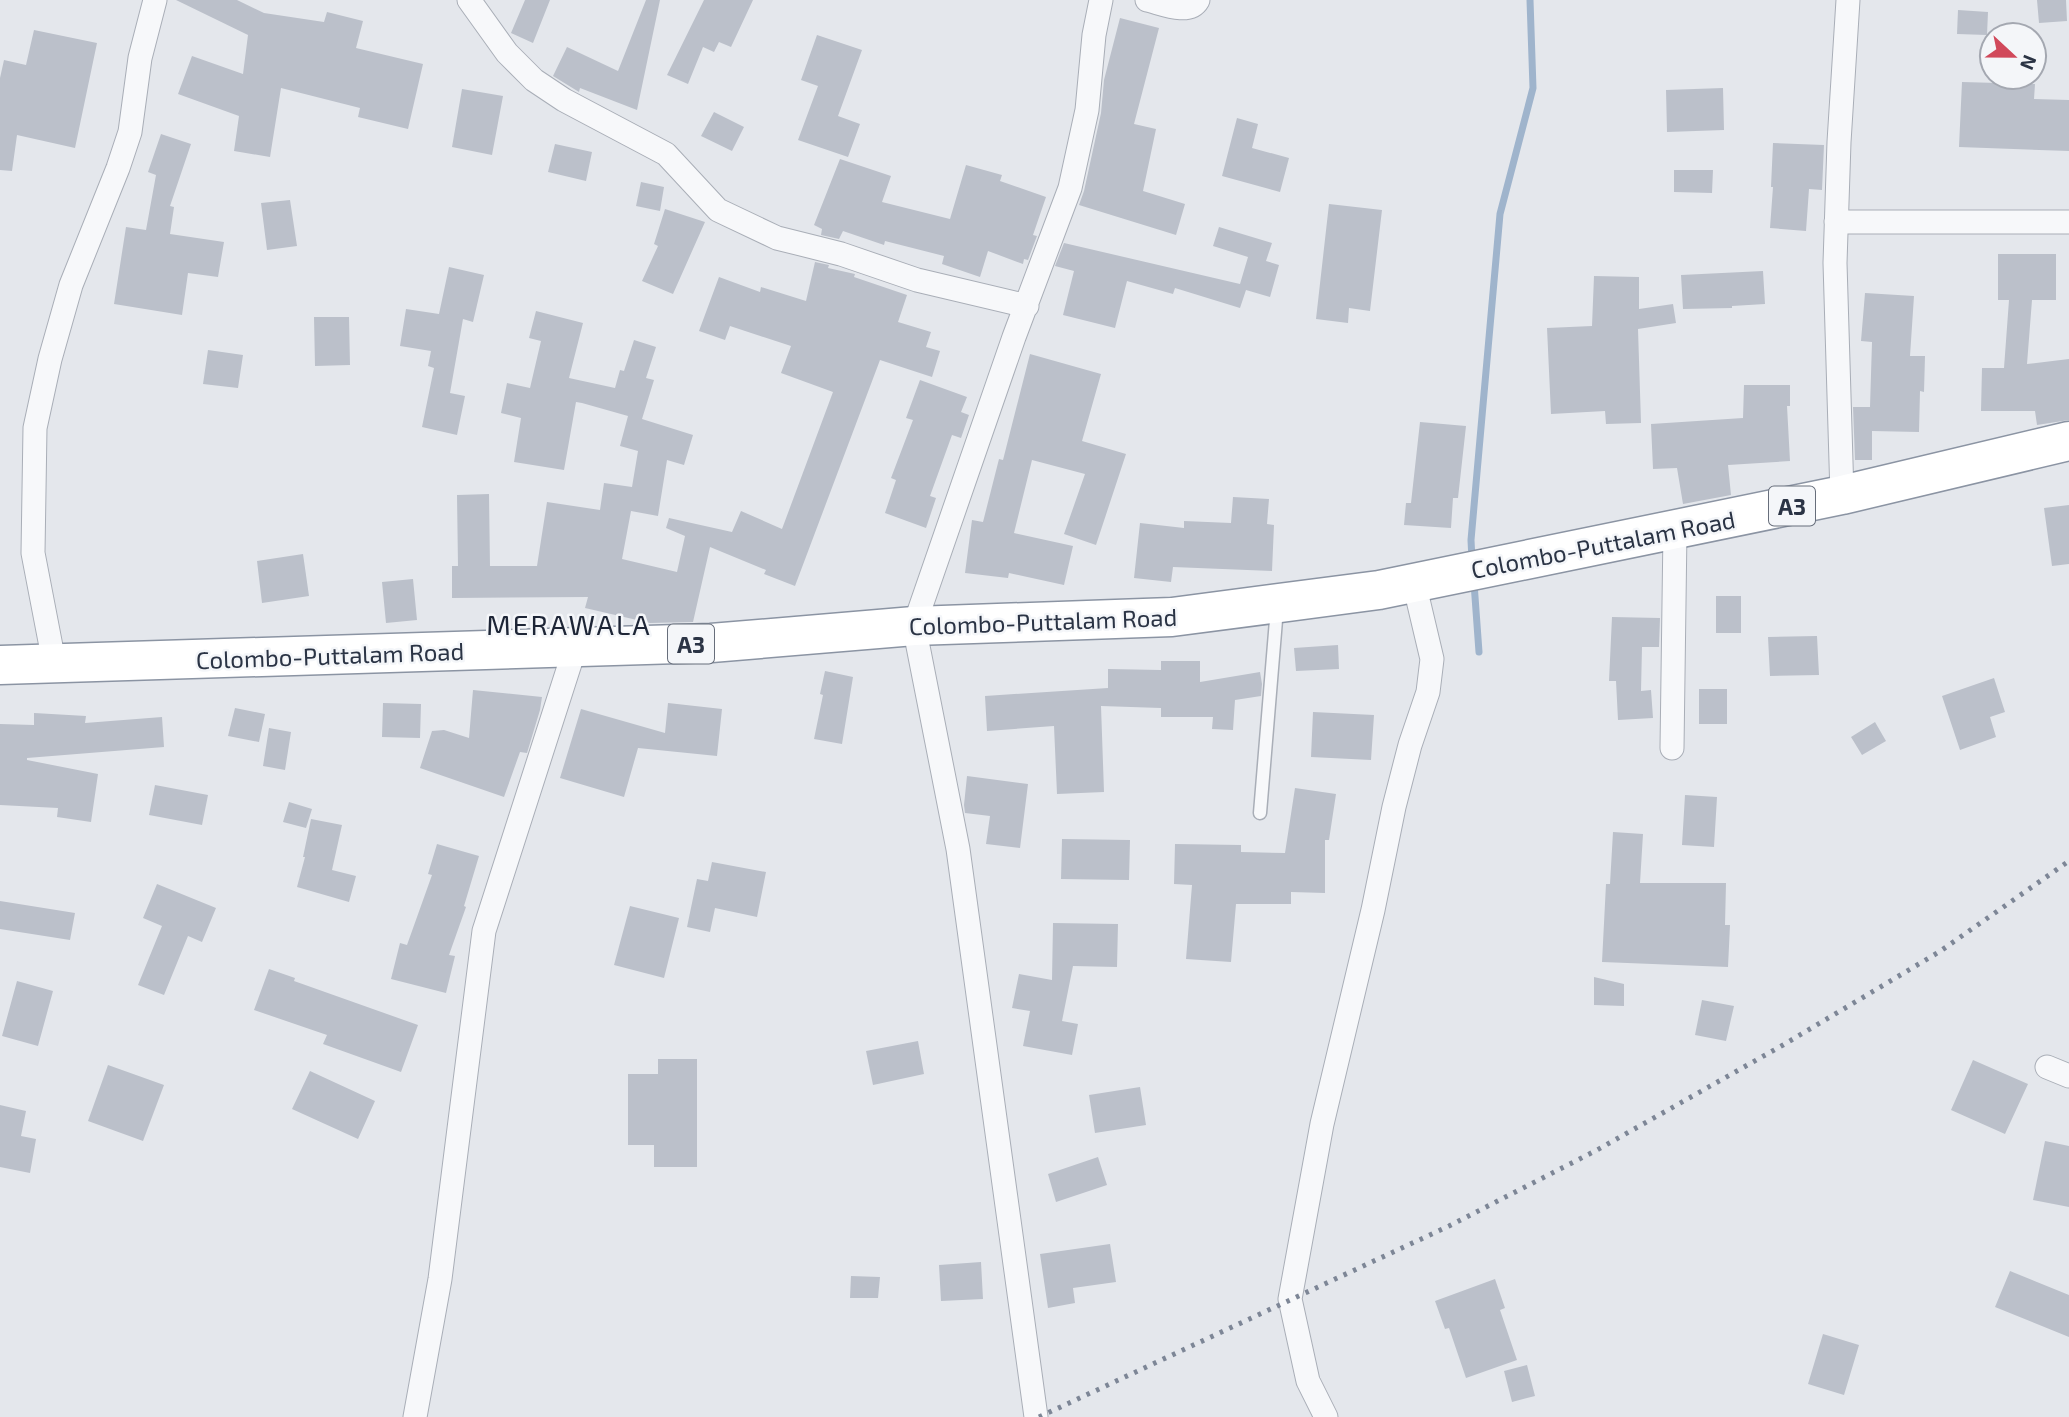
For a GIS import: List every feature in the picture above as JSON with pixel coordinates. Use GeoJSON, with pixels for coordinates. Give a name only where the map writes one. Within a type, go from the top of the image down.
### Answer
{"type":"FeatureCollection","features":[{"type":"Feature","properties":{"kind":"highway","name":"Colombo-Puttalam Road"},"geometry":{"type":"LineString","coordinates":[[0,665],[711,643],[914,626],[1172,617],[1379,590],[1842,495],[2069,441]]}},
{"type":"Feature","properties":{"kind":"street"},"geometry":{"type":"LineString","coordinates":[[54,662],[33,553],[35,428],[50,359],[71,285],[130,132],[140,58],[155,0]]}},
{"type":"Feature","properties":{"kind":"street"},"geometry":{"type":"LineString","coordinates":[[469,0],[507,53],[534,80],[564,100],[666,154],[718,210],[777,238],[841,254],[917,280],[1027,306]]}},
{"type":"Feature","properties":{"kind":"street"},"geometry":{"type":"LineString","coordinates":[[1036,1417],[958,849],[914,626],[1077,161],[1087,110],[1094,35],[1101,0]]}},
{"type":"Feature","properties":{"kind":"street"},"geometry":{"type":"LineString","coordinates":[[1147,0],[1188,9],[1195,6],[1198,0]]}},
{"type":"Feature","properties":{"kind":"street"},"geometry":{"type":"LineString","coordinates":[[1842,495],[1835,263],[1848,0]]}},
{"type":"Feature","properties":{"kind":"street"},"geometry":{"type":"LineString","coordinates":[[1836,222],[2069,222]]}},
{"type":"Feature","properties":{"kind":"street"},"geometry":{"type":"LineString","coordinates":[[1672,748],[1675,530]]}},
{"type":"Feature","properties":{"kind":"street"},"geometry":{"type":"LineString","coordinates":[[1326,1417],[1308,1381],[1290,1299],[1322,1124],[1373,910],[1394,807],[1410,745],[1428,692],[1432,659],[1414,583]]}},
{"type":"Feature","properties":{"kind":"street"},"geometry":{"type":"LineString","coordinates":[[415,1417],[439,1279],[484,931],[575,648]]}},
{"type":"Feature","properties":{"kind":"street"},"geometry":{"type":"LineString","coordinates":[[2047,1067],[2069,1076]]}},
{"type":"Feature","properties":{"kind":"lane"},"geometry":{"type":"LineString","coordinates":[[1260,813],[1277,603]]}},
{"type":"Feature","properties":{"kind":"building"},"geometry":{"type":"Polygon","coordinates":[[[176,0],[237,0],[264,13],[324,22],[327,12],[363,21],[356,48],[423,64],[408,129],[358,117],[360,108],[281,88],[270,157],[234,151],[239,116],[178,94],[192,56],[243,74],[248,35],[176,0]]]}},
{"type":"Feature","properties":{"kind":"building"},"geometry":{"type":"Polygon","coordinates":[[[525,0],[550,0],[533,43],[511,33],[525,0]]]}},
{"type":"Feature","properties":{"kind":"building"},"geometry":{"type":"Polygon","coordinates":[[[646,0],[660,0],[637,110],[580,88],[579,92],[553,76],[567,47],[618,71],[646,0]]]}},
{"type":"Feature","properties":{"kind":"building"},"geometry":{"type":"Polygon","coordinates":[[[704,0],[753,0],[731,47],[719,42],[714,52],[703,47],[688,84],[667,75],[704,0]]]}},
{"type":"Feature","properties":{"kind":"building"},"geometry":{"type":"Polygon","coordinates":[[[2037,0],[2066,0],[2067,21],[2039,21],[2037,0]]]}},
{"type":"Feature","properties":{"kind":"building"},"geometry":{"type":"Polygon","coordinates":[[[1958,10],[1988,12],[1988,21],[1978,21],[1978,35],[1957,34],[1958,10]]]}},
{"type":"Feature","properties":{"kind":"building"},"geometry":{"type":"Polygon","coordinates":[[[1120,18],[1159,28],[1134,124],[1156,129],[1143,191],[1185,204],[1176,235],[1079,205],[1101,113],[1104,80],[1120,18]]]}},
{"type":"Feature","properties":{"kind":"building"},"geometry":{"type":"Polygon","coordinates":[[[34,30],[97,43],[75,148],[17,135],[12,171],[0,170],[0,78],[4,60],[26,65],[34,30]]]}},
{"type":"Feature","properties":{"kind":"building"},"geometry":{"type":"Polygon","coordinates":[[[817,35],[862,50],[838,116],[860,124],[848,157],[798,140],[818,86],[801,80],[817,35]]]}},
{"type":"Feature","properties":{"kind":"building"},"geometry":{"type":"Polygon","coordinates":[[[1962,82],[1978,82],[1978,91],[2035,91],[2034,99],[2069,100],[2069,151],[1959,147],[1962,82]]]}},
{"type":"Feature","properties":{"kind":"building"},"geometry":{"type":"Polygon","coordinates":[[[1723,88],[1724,130],[1667,132],[1666,90],[1723,88]]]}},
{"type":"Feature","properties":{"kind":"building"},"geometry":{"type":"Polygon","coordinates":[[[462,89],[503,96],[492,155],[452,147],[462,89]]]}},
{"type":"Feature","properties":{"kind":"building"},"geometry":{"type":"Polygon","coordinates":[[[714,112],[744,127],[732,151],[701,136],[714,112]]]}},
{"type":"Feature","properties":{"kind":"building"},"geometry":{"type":"Polygon","coordinates":[[[1237,118],[1258,124],[1252,148],[1289,158],[1280,192],[1222,176],[1237,118]]]}},
{"type":"Feature","properties":{"kind":"building"},"geometry":{"type":"Polygon","coordinates":[[[161,134],[191,144],[170,206],[174,207],[170,234],[224,242],[218,277],[188,273],[182,315],[114,304],[126,227],[146,230],[156,175],[148,172],[161,134]]]}},
{"type":"Feature","properties":{"kind":"building"},"geometry":{"type":"Polygon","coordinates":[[[1773,143],[1824,145],[1822,190],[1809,189],[1806,231],[1770,228],[1773,143]]]}},
{"type":"Feature","properties":{"kind":"building"},"geometry":{"type":"Polygon","coordinates":[[[555,144],[592,152],[586,181],[548,172],[555,144]]]}},
{"type":"Feature","properties":{"kind":"building"},"geometry":{"type":"Polygon","coordinates":[[[840,159],[891,176],[882,202],[950,219],[966,165],[1002,175],[1000,181],[1046,197],[1028,260],[1024,259],[1023,264],[988,251],[980,277],[942,264],[944,256],[885,241],[884,245],[843,231],[839,239],[821,235],[822,229],[814,225],[840,159]]]}},
{"type":"Feature","properties":{"kind":"building"},"geometry":{"type":"Polygon","coordinates":[[[1674,170],[1713,170],[1712,193],[1674,192],[1674,170]]]}},
{"type":"Feature","properties":{"kind":"building"},"geometry":{"type":"Polygon","coordinates":[[[641,182],[664,187],[660,211],[636,206],[641,182]]]}},
{"type":"Feature","properties":{"kind":"building"},"geometry":{"type":"Polygon","coordinates":[[[290,200],[297,246],[267,250],[261,203],[290,200]]]}},
{"type":"Feature","properties":{"kind":"building"},"geometry":{"type":"Polygon","coordinates":[[[1329,204],[1382,210],[1370,311],[1349,308],[1348,323],[1316,319],[1329,204]]]}},
{"type":"Feature","properties":{"kind":"building"},"geometry":{"type":"Polygon","coordinates":[[[665,209],[705,222],[673,294],[642,281],[658,246],[654,244],[665,209]]]}},
{"type":"Feature","properties":{"kind":"building"},"geometry":{"type":"Polygon","coordinates":[[[1219,227],[1272,243],[1266,261],[1279,265],[1270,297],[1246,290],[1240,308],[1175,288],[1173,294],[1127,281],[1115,328],[1063,315],[1074,271],[1055,266],[1064,243],[1240,284],[1248,257],[1213,246],[1219,227]]]}},
{"type":"Feature","properties":{"kind":"building"},"geometry":{"type":"Polygon","coordinates":[[[1998,254],[2056,254],[2056,300],[2032,300],[2027,364],[2069,359],[2069,420],[2037,425],[2035,411],[1981,411],[1982,368],[2004,368],[2009,300],[1998,300],[1998,254]]]}},
{"type":"Feature","properties":{"kind":"building"},"geometry":{"type":"Polygon","coordinates":[[[815,262],[855,274],[854,277],[907,295],[898,322],[931,332],[926,347],[940,351],[932,377],[880,360],[795,586],[764,574],[766,570],[710,547],[693,622],[650,623],[585,608],[588,597],[452,598],[452,566],[458,566],[457,495],[489,494],[490,566],[537,566],[547,502],[600,510],[604,483],[632,487],[638,451],[620,446],[628,416],[582,403],[576,402],[564,470],[514,462],[521,418],[501,413],[507,383],[530,388],[541,341],[529,338],[536,311],[583,323],[569,378],[615,388],[620,370],[624,371],[634,340],[656,347],[646,378],[654,380],[642,419],[693,435],[684,465],[667,460],[658,516],[631,511],[622,559],[677,572],[685,536],[666,528],[669,518],[732,532],[741,511],[782,529],[833,392],[781,373],[791,346],[730,326],[725,340],[699,331],[719,277],[760,292],[761,287],[806,301],[815,262]]]}},
{"type":"Feature","properties":{"kind":"building"},"geometry":{"type":"Polygon","coordinates":[[[449,267],[484,275],[473,322],[463,319],[450,393],[465,396],[457,435],[422,427],[434,368],[428,366],[431,351],[400,346],[406,309],[439,314],[449,267]]]}},
{"type":"Feature","properties":{"kind":"building"},"geometry":{"type":"Polygon","coordinates":[[[1763,271],[1765,304],[1683,309],[1681,275],[1763,271]]]}},
{"type":"Feature","properties":{"kind":"building"},"geometry":{"type":"Polygon","coordinates":[[[1594,276],[1639,277],[1639,309],[1673,304],[1676,323],[1638,329],[1641,423],[1606,424],[1605,411],[1551,414],[1547,328],[1592,326],[1594,276]]]}},
{"type":"Feature","properties":{"kind":"building"},"geometry":{"type":"Polygon","coordinates":[[[1865,293],[1914,296],[1910,356],[1925,356],[1924,392],[1920,391],[1919,432],[1872,431],[1872,460],[1855,460],[1853,407],[1870,407],[1872,342],[1861,341],[1865,293]]]}},
{"type":"Feature","properties":{"kind":"building"},"geometry":{"type":"Polygon","coordinates":[[[314,317],[349,317],[350,365],[315,366],[314,317]]]}},
{"type":"Feature","properties":{"kind":"building"},"geometry":{"type":"Polygon","coordinates":[[[208,350],[243,355],[238,388],[203,384],[208,350]]]}},
{"type":"Feature","properties":{"kind":"building"},"geometry":{"type":"Polygon","coordinates":[[[1030,354],[1101,374],[1082,441],[1126,454],[1096,545],[1064,534],[1085,474],[1032,460],[1014,533],[1073,546],[1064,585],[1009,573],[1008,578],[965,573],[972,520],[983,522],[999,459],[1003,460],[1030,354]]]}},
{"type":"Feature","properties":{"kind":"building"},"geometry":{"type":"Polygon","coordinates":[[[920,380],[967,397],[961,412],[969,415],[961,438],[952,435],[930,496],[936,498],[926,528],[885,513],[896,480],[891,478],[913,420],[906,418],[920,380]]]}},
{"type":"Feature","properties":{"kind":"building"},"geometry":{"type":"Polygon","coordinates":[[[1744,385],[1790,385],[1790,406],[1787,406],[1790,461],[1728,465],[1731,495],[1683,504],[1677,468],[1653,469],[1651,424],[1743,418],[1744,385]]]}},
{"type":"Feature","properties":{"kind":"building"},"geometry":{"type":"Polygon","coordinates":[[[1420,422],[1466,426],[1458,498],[1453,498],[1451,528],[1404,525],[1406,503],[1411,503],[1420,422]]]}},
{"type":"Feature","properties":{"kind":"building"},"geometry":{"type":"Polygon","coordinates":[[[1233,497],[1269,499],[1267,524],[1274,525],[1272,571],[1173,567],[1171,582],[1134,578],[1140,523],[1184,528],[1184,521],[1231,523],[1233,497]]]}},
{"type":"Feature","properties":{"kind":"building"},"geometry":{"type":"Polygon","coordinates":[[[2069,505],[2069,564],[2052,566],[2044,508],[2069,505]]]}},
{"type":"Feature","properties":{"kind":"building"},"geometry":{"type":"Polygon","coordinates":[[[303,554],[309,596],[262,603],[257,561],[303,554]]]}},
{"type":"Feature","properties":{"kind":"building"},"geometry":{"type":"Polygon","coordinates":[[[413,579],[417,620],[386,623],[382,582],[413,579]]]}},
{"type":"Feature","properties":{"kind":"building"},"geometry":{"type":"Polygon","coordinates":[[[1716,596],[1741,596],[1741,633],[1716,633],[1716,596]]]}},
{"type":"Feature","properties":{"kind":"building"},"geometry":{"type":"Polygon","coordinates":[[[1612,617],[1660,618],[1659,647],[1642,647],[1641,691],[1651,690],[1653,718],[1618,720],[1616,681],[1609,681],[1612,617]]]}},
{"type":"Feature","properties":{"kind":"building"},"geometry":{"type":"Polygon","coordinates":[[[1817,636],[1819,675],[1770,676],[1768,637],[1817,636]]]}},
{"type":"Feature","properties":{"kind":"building"},"geometry":{"type":"Polygon","coordinates":[[[1338,645],[1339,669],[1296,671],[1294,648],[1338,645]]]}},
{"type":"Feature","properties":{"kind":"building"},"geometry":{"type":"Polygon","coordinates":[[[1161,661],[1200,661],[1200,682],[1260,672],[1261,696],[1235,700],[1233,730],[1212,729],[1213,717],[1161,717],[1161,708],[1101,706],[1104,792],[1057,794],[1054,726],[987,731],[985,696],[1108,688],[1108,669],[1161,670],[1161,661]]]}},
{"type":"Feature","properties":{"kind":"building"},"geometry":{"type":"Polygon","coordinates":[[[825,671],[853,677],[842,744],[814,739],[825,671]]]}},
{"type":"Feature","properties":{"kind":"building"},"geometry":{"type":"Polygon","coordinates":[[[1994,678],[2005,712],[1990,717],[1996,737],[1960,750],[1942,696],[1994,678]]]}},
{"type":"Feature","properties":{"kind":"building"},"geometry":{"type":"Polygon","coordinates":[[[1699,689],[1727,689],[1727,724],[1699,724],[1699,689]]]}},
{"type":"Feature","properties":{"kind":"building"},"geometry":{"type":"Polygon","coordinates":[[[473,690],[542,697],[527,753],[520,752],[504,797],[420,768],[432,731],[444,730],[469,738],[473,690]]]}},
{"type":"Feature","properties":{"kind":"building"},"geometry":{"type":"Polygon","coordinates":[[[383,703],[421,704],[420,738],[382,737],[383,703]]]}},
{"type":"Feature","properties":{"kind":"building"},"geometry":{"type":"Polygon","coordinates":[[[668,703],[722,709],[717,756],[638,748],[624,797],[560,778],[581,709],[665,733],[668,703]]]}},
{"type":"Feature","properties":{"kind":"building"},"geometry":{"type":"Polygon","coordinates":[[[235,708],[265,714],[259,742],[228,736],[235,708]]]}},
{"type":"Feature","properties":{"kind":"building"},"geometry":{"type":"Polygon","coordinates":[[[1313,712],[1374,715],[1371,760],[1311,757],[1313,712]]]}},
{"type":"Feature","properties":{"kind":"building"},"geometry":{"type":"Polygon","coordinates":[[[34,713],[86,716],[85,723],[162,717],[164,747],[27,758],[98,774],[91,822],[57,817],[58,808],[0,805],[0,724],[34,725],[34,713]]]}},
{"type":"Feature","properties":{"kind":"building"},"geometry":{"type":"Polygon","coordinates":[[[1875,722],[1886,741],[1862,755],[1851,737],[1875,722]]]}},
{"type":"Feature","properties":{"kind":"building"},"geometry":{"type":"Polygon","coordinates":[[[269,728],[291,732],[285,770],[263,766],[269,728]]]}},
{"type":"Feature","properties":{"kind":"building"},"geometry":{"type":"Polygon","coordinates":[[[967,776],[1028,784],[1020,848],[986,844],[990,816],[965,813],[967,776]]]}},
{"type":"Feature","properties":{"kind":"building"},"geometry":{"type":"Polygon","coordinates":[[[155,785],[208,795],[202,825],[149,815],[155,785]]]}},
{"type":"Feature","properties":{"kind":"building"},"geometry":{"type":"Polygon","coordinates":[[[1295,788],[1336,794],[1329,840],[1325,840],[1325,893],[1291,892],[1291,904],[1236,904],[1231,962],[1186,959],[1192,885],[1174,884],[1175,844],[1241,845],[1241,852],[1285,853],[1295,788]]]}},
{"type":"Feature","properties":{"kind":"building"},"geometry":{"type":"Polygon","coordinates":[[[1685,795],[1717,797],[1714,847],[1682,845],[1685,795]]]}},
{"type":"Feature","properties":{"kind":"building"},"geometry":{"type":"Polygon","coordinates":[[[289,802],[312,809],[306,828],[283,822],[289,802]]]}},
{"type":"Feature","properties":{"kind":"building"},"geometry":{"type":"Polygon","coordinates":[[[311,819],[342,825],[332,870],[356,876],[349,902],[297,887],[311,819]]]}},
{"type":"Feature","properties":{"kind":"building"},"geometry":{"type":"Polygon","coordinates":[[[1613,832],[1643,834],[1640,883],[1726,883],[1725,925],[1730,925],[1728,967],[1602,962],[1606,884],[1610,884],[1613,832]]]}},
{"type":"Feature","properties":{"kind":"building"},"geometry":{"type":"Polygon","coordinates":[[[1062,839],[1130,840],[1129,880],[1061,879],[1062,839]]]}},
{"type":"Feature","properties":{"kind":"building"},"geometry":{"type":"Polygon","coordinates":[[[437,844],[479,856],[464,906],[466,907],[449,955],[455,956],[446,993],[391,979],[400,943],[407,945],[432,875],[428,874],[437,844]]]}},
{"type":"Feature","properties":{"kind":"building"},"geometry":{"type":"Polygon","coordinates":[[[712,862],[766,872],[757,917],[715,908],[710,932],[687,927],[697,879],[708,881],[712,862]]]}},
{"type":"Feature","properties":{"kind":"building"},"geometry":{"type":"Polygon","coordinates":[[[157,884],[216,908],[202,942],[188,936],[164,995],[138,985],[162,926],[143,918],[157,884]]]}},
{"type":"Feature","properties":{"kind":"building"},"geometry":{"type":"Polygon","coordinates":[[[0,901],[75,913],[70,940],[0,929],[0,901]]]}},
{"type":"Feature","properties":{"kind":"building"},"geometry":{"type":"Polygon","coordinates":[[[630,906],[679,918],[664,978],[614,965],[630,906]]]}},
{"type":"Feature","properties":{"kind":"building"},"geometry":{"type":"Polygon","coordinates":[[[1053,923],[1118,924],[1117,967],[1073,966],[1062,1021],[1078,1024],[1072,1055],[1023,1046],[1030,1011],[1012,1008],[1019,974],[1052,980],[1053,923]]]}},
{"type":"Feature","properties":{"kind":"building"},"geometry":{"type":"Polygon","coordinates":[[[269,969],[295,978],[294,981],[418,1025],[401,1072],[323,1044],[327,1035],[254,1010],[269,969]]]}},
{"type":"Feature","properties":{"kind":"building"},"geometry":{"type":"Polygon","coordinates":[[[1594,977],[1624,984],[1624,1006],[1594,1005],[1594,977]]]}},
{"type":"Feature","properties":{"kind":"building"},"geometry":{"type":"Polygon","coordinates":[[[17,981],[53,991],[38,1046],[2,1036],[17,981]]]}},
{"type":"Feature","properties":{"kind":"building"},"geometry":{"type":"Polygon","coordinates":[[[1702,1000],[1734,1006],[1726,1041],[1695,1035],[1702,1000]]]}},
{"type":"Feature","properties":{"kind":"building"},"geometry":{"type":"Polygon","coordinates":[[[918,1041],[924,1074],[873,1085],[866,1051],[918,1041]]]}},
{"type":"Feature","properties":{"kind":"building"},"geometry":{"type":"Polygon","coordinates":[[[658,1059],[697,1059],[697,1167],[654,1167],[654,1145],[628,1145],[628,1074],[658,1074],[658,1059]]]}},
{"type":"Feature","properties":{"kind":"building"},"geometry":{"type":"Polygon","coordinates":[[[1973,1060],[2028,1084],[2005,1134],[1951,1110],[1973,1060]]]}},
{"type":"Feature","properties":{"kind":"building"},"geometry":{"type":"Polygon","coordinates":[[[108,1065],[164,1085],[143,1141],[88,1121],[108,1065]]]}},
{"type":"Feature","properties":{"kind":"building"},"geometry":{"type":"Polygon","coordinates":[[[310,1071],[375,1101],[358,1139],[292,1109],[310,1071]]]}},
{"type":"Feature","properties":{"kind":"building"},"geometry":{"type":"Polygon","coordinates":[[[1140,1087],[1146,1125],[1095,1133],[1089,1095],[1140,1087]]]}},
{"type":"Feature","properties":{"kind":"building"},"geometry":{"type":"Polygon","coordinates":[[[0,1105],[26,1111],[21,1136],[36,1139],[30,1173],[0,1167],[0,1105]]]}},
{"type":"Feature","properties":{"kind":"building"},"geometry":{"type":"Polygon","coordinates":[[[2045,1141],[2069,1146],[2069,1207],[2033,1200],[2045,1141]]]}},
{"type":"Feature","properties":{"kind":"building"},"geometry":{"type":"Polygon","coordinates":[[[1098,1157],[1107,1185],[1056,1202],[1048,1174],[1098,1157]]]}},
{"type":"Feature","properties":{"kind":"building"},"geometry":{"type":"Polygon","coordinates":[[[1110,1244],[1116,1282],[1073,1288],[1075,1303],[1048,1308],[1040,1254],[1110,1244]]]}},
{"type":"Feature","properties":{"kind":"building"},"geometry":{"type":"Polygon","coordinates":[[[981,1262],[983,1299],[941,1301],[939,1265],[981,1262]]]}},
{"type":"Feature","properties":{"kind":"building"},"geometry":{"type":"Polygon","coordinates":[[[2010,1271],[2069,1295],[2069,1337],[1995,1307],[2010,1271]]]}},
{"type":"Feature","properties":{"kind":"building"},"geometry":{"type":"Polygon","coordinates":[[[851,1276],[880,1277],[878,1298],[850,1298],[851,1276]]]}},
{"type":"Feature","properties":{"kind":"building"},"geometry":{"type":"Polygon","coordinates":[[[1495,1279],[1505,1308],[1500,1310],[1517,1360],[1466,1378],[1449,1328],[1445,1329],[1435,1301],[1495,1279]]]}},
{"type":"Feature","properties":{"kind":"building"},"geometry":{"type":"Polygon","coordinates":[[[1823,1334],[1859,1345],[1844,1395],[1808,1384],[1823,1334]]]}},
{"type":"Feature","properties":{"kind":"building"},"geometry":{"type":"Polygon","coordinates":[[[1527,1365],[1535,1396],[1512,1402],[1504,1371],[1527,1365]]]}},
{"type":"Feature","properties":{"kind":"waterway"},"geometry":{"type":"LineString","coordinates":[[1472,560],[1471,540],[1500,214],[1533,88],[1530,0]]}},
{"type":"Feature","properties":{"kind":"waterway"},"geometry":{"type":"LineString","coordinates":[[1474,583],[1479,652]]}},
{"type":"Feature","properties":{"kind":"railway"},"geometry":{"type":"LineString","coordinates":[[1039,1417],[1449,1226],[1597,1150],[1783,1045],[1939,952],[2069,861]]}},
{"type":"Feature","properties":{"kind":"district","name":"MERAWALA"},"geometry":{"type":"Point","coordinates":[569,624]}}]}
